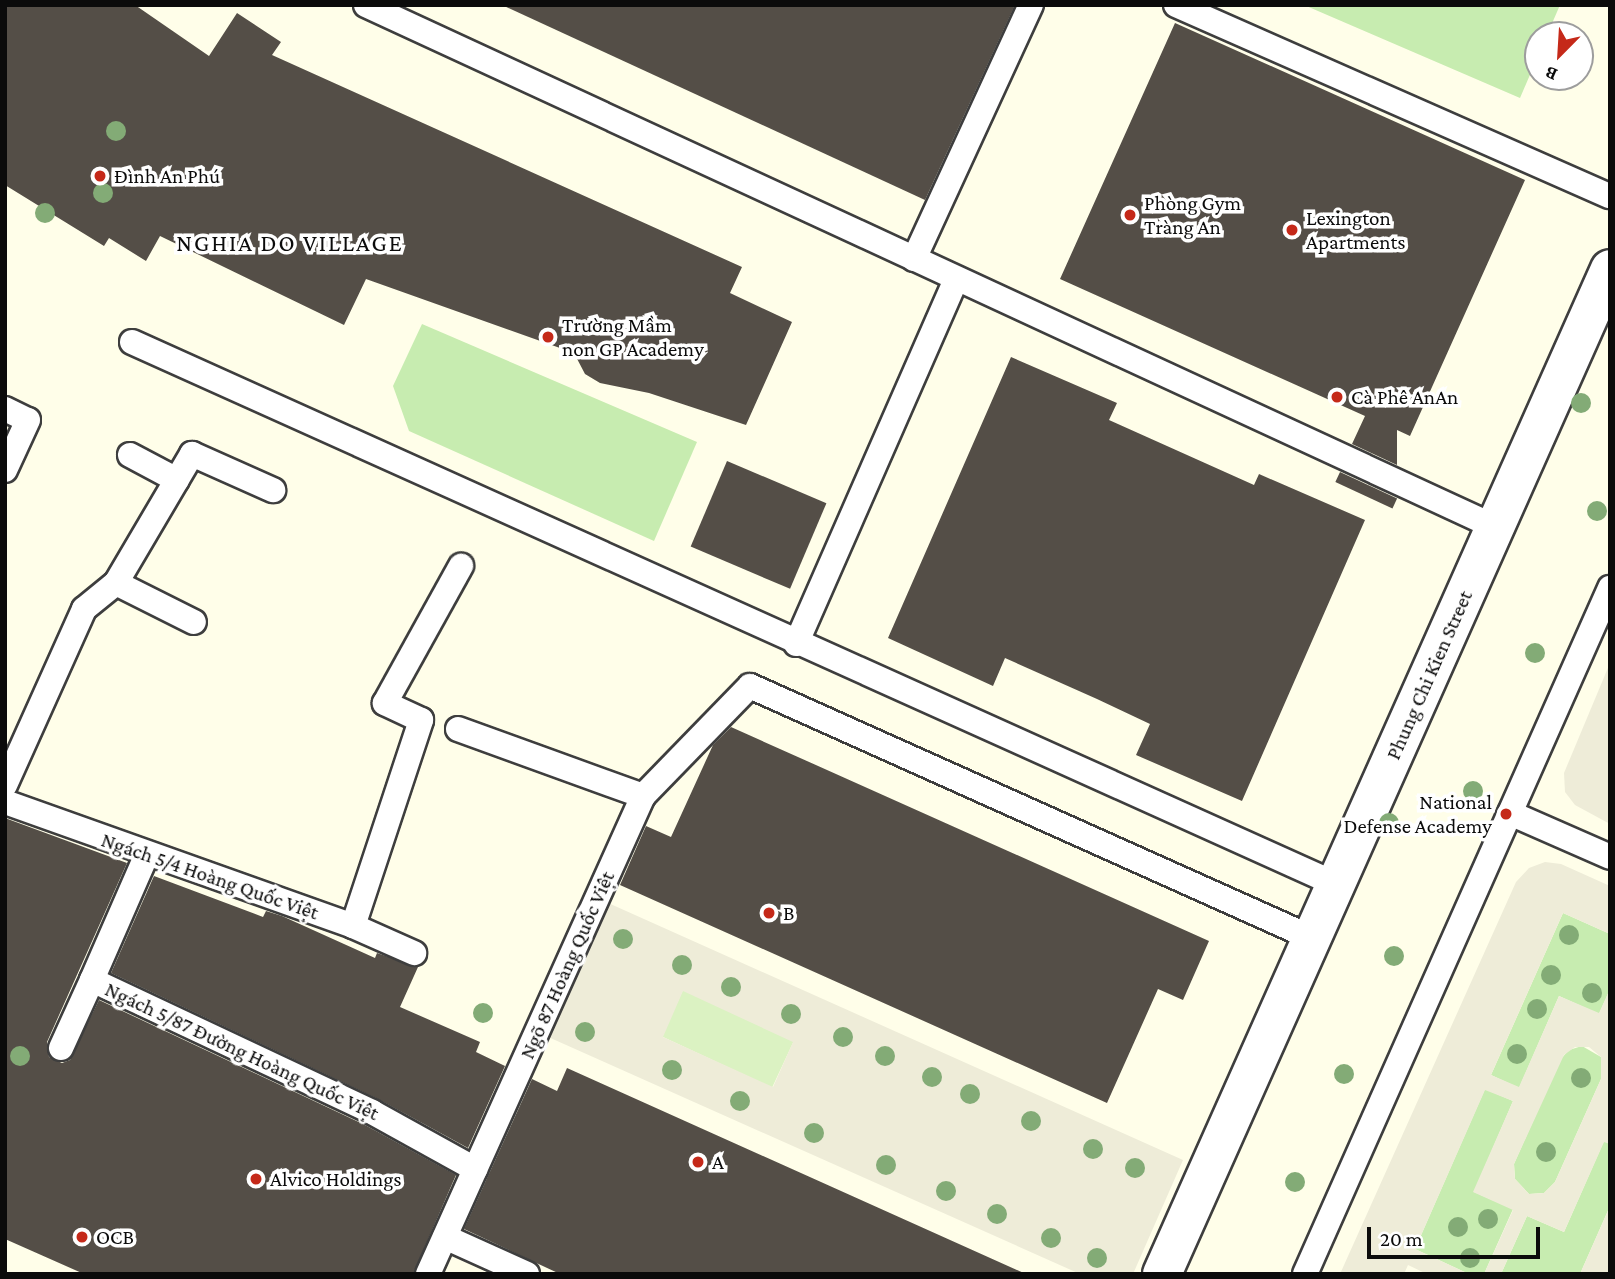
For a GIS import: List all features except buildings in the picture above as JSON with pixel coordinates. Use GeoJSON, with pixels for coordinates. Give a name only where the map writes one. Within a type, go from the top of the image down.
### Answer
{"type":"FeatureCollection","features":[{"type":"Feature","properties":{"kind":"street","name":"Phung Chi Kien Street"},"geometry":{"type":"LineString","coordinates":[[1162,1274],[1610,269]]}},
{"type":"Feature","properties":{"kind":"lane"},"geometry":{"type":"LineString","coordinates":[[366,5],[1495,527]]}},
{"type":"Feature","properties":{"kind":"lane"},"geometry":{"type":"LineString","coordinates":[[914,259],[1031,5]]}},
{"type":"Feature","properties":{"kind":"lane"},"geometry":{"type":"LineString","coordinates":[[1176,5],[1610,196]]}},
{"type":"Feature","properties":{"kind":"lane"},"geometry":{"type":"LineString","coordinates":[[796,644],[956,279]]}},
{"type":"Feature","properties":{"kind":"lane"},"geometry":{"type":"LineString","coordinates":[[132,342],[796,644],[1336,884]]}},
{"type":"Feature","properties":{"kind":"lane"},"geometry":{"type":"LineString","coordinates":[[5,409],[28,420],[5,470]]}},
{"type":"Feature","properties":{"kind":"lane"},"geometry":{"type":"LineString","coordinates":[[5,785],[83,609],[116,583],[192,454],[273,490]]}},
{"type":"Feature","properties":{"kind":"lane"},"geometry":{"type":"LineString","coordinates":[[130,455],[177,480]]}},
{"type":"Feature","properties":{"kind":"lane"},"geometry":{"type":"LineString","coordinates":[[353,926],[421,720],[385,703],[461,566]]}},
{"type":"Feature","properties":{"kind":"lane"},"geometry":{"type":"LineString","coordinates":[[116,583],[194,622]]}},
{"type":"Feature","properties":{"kind":"lane"},"geometry":{"type":"LineString","coordinates":[[1306,1274],[1610,588]]}},
{"type":"Feature","properties":{"kind":"lane","name":"Ngõ 87 Hoàng Quốc Việt"},"geometry":{"type":"LineString","coordinates":[[428,1274],[643,796],[750,686],[1312,938]]}},
{"type":"Feature","properties":{"kind":"lane"},"geometry":{"type":"LineString","coordinates":[[458,729],[643,796]]}},
{"type":"Feature","properties":{"kind":"lane","name":"Ngách 5/4 Hoàng Quốc Việt"},"geometry":{"type":"LineString","coordinates":[[5,802],[353,926],[414,953]]}},
{"type":"Feature","properties":{"kind":"lane"},"geometry":{"type":"LineString","coordinates":[[1510,813],[1610,857]]}},
{"type":"Feature","properties":{"kind":"lane","name":"Ngách 5/87 Đường Hoàng Quốc Việt"},"geometry":{"type":"LineString","coordinates":[[147,854],[92,980],[372,1112],[475,1169]]}},
{"type":"Feature","properties":{"kind":"lane"},"geometry":{"type":"LineString","coordinates":[[61,1048],[92,980]]}},
{"type":"Feature","properties":{"kind":"lane"},"geometry":{"type":"LineString","coordinates":[[445,1237],[527,1274]]}},
{"type":"Feature","properties":{"kind":"green space"},"geometry":{"type":"Polygon","coordinates":[[[1304,5],[1560,5],[1553,21],[1524,21],[1524,89],[1520,98],[1304,5]]]}},
{"type":"Feature","properties":{"kind":"green space"},"geometry":{"type":"Polygon","coordinates":[[[422,324],[697,442],[654,541],[409,431],[393,386],[422,324]]]}},
{"type":"Feature","properties":{"kind":"green space"},"geometry":{"type":"Polygon","coordinates":[[[1563,913],[1610,934],[1610,989],[1599,1014],[1559,996],[1519,1088],[1491,1075],[1563,913]]]}},
{"type":"Feature","properties":{"kind":"green space"},"geometry":{"type":"Polygon","coordinates":[[[683,990],[794,1042],[772,1088],[661,1036],[683,990]]]}},
{"type":"Feature","properties":{"kind":"green space"},"geometry":{"type":"Polygon","coordinates":[[[1582,1046],[1601,1057],[1601,1079],[1555,1182],[1544,1193],[1529,1194],[1515,1179],[1514,1164],[1560,1060],[1569,1050],[1582,1046]]]}},
{"type":"Feature","properties":{"kind":"green space"},"geometry":{"type":"Polygon","coordinates":[[[1485,1089],[1513,1101],[1474,1192],[1513,1209],[1484,1274],[1469,1274],[1415,1249],[1485,1089]]]}},
{"type":"Feature","properties":{"kind":"green space"},"geometry":{"type":"Polygon","coordinates":[[[1604,1141],[1610,1144],[1610,1206],[1580,1274],[1501,1274],[1527,1216],[1564,1232],[1604,1141]]]}},
{"type":"Feature","properties":{"kind":"shaded area"},"geometry":{"type":"Polygon","coordinates":[[[1610,663],[1610,824],[1575,805],[1565,792],[1564,773],[1610,663]]]}},
{"type":"Feature","properties":{"kind":"shaded area"},"geometry":{"type":"Polygon","coordinates":[[[1545,862],[1561,864],[1610,886],[1610,934],[1563,913],[1491,1075],[1519,1087],[1559,996],[1599,1013],[1610,989],[1610,1144],[1604,1142],[1564,1232],[1527,1216],[1501,1274],[1484,1274],[1513,1210],[1473,1192],[1513,1101],[1485,1090],[1415,1249],[1469,1274],[1427,1274],[1408,1265],[1404,1274],[1340,1274],[1516,882],[1529,868],[1545,862]],[[1575,1047],[1564,1055],[1514,1164],[1515,1179],[1529,1194],[1544,1193],[1555,1182],[1601,1079],[1601,1057],[1589,1047],[1575,1047]]]}},
{"type":"Feature","properties":{"kind":"shaded area"},"geometry":{"type":"Polygon","coordinates":[[[606,902],[1183,1160],[1133,1274],[1080,1274],[546,1036],[606,902]],[[683,991],[663,1037],[773,1087],[793,1042],[683,991]]]}},
{"type":"Feature","properties":{"kind":"shaded area"},"geometry":{"type":"Polygon","coordinates":[[[1610,1206],[1610,1274],[1580,1274],[1610,1206]]]}},
{"type":"Feature","properties":{"kind":"place","name":"Đình An Phú"},"geometry":{"type":"Point","coordinates":[100,176]}},
{"type":"Feature","properties":{"kind":"place","name":"Phòng Gym Tràng An"},"geometry":{"type":"Point","coordinates":[1130,215]}},
{"type":"Feature","properties":{"kind":"place","name":"Lexington Apartments"},"geometry":{"type":"Point","coordinates":[1292,230]}},
{"type":"Feature","properties":{"kind":"place","name":"Trường Mầm non GP Academy"},"geometry":{"type":"Point","coordinates":[548,337]}},
{"type":"Feature","properties":{"kind":"place","name":"Cà Phê AnAn"},"geometry":{"type":"Point","coordinates":[1337,397]}},
{"type":"Feature","properties":{"kind":"place","name":"National Defense Academy"},"geometry":{"type":"Point","coordinates":[1506,814]}},
{"type":"Feature","properties":{"kind":"place","name":"B"},"geometry":{"type":"Point","coordinates":[769,913]}},
{"type":"Feature","properties":{"kind":"place","name":"A"},"geometry":{"type":"Point","coordinates":[698,1162]}},
{"type":"Feature","properties":{"kind":"place","name":"Alvico Holdings"},"geometry":{"type":"Point","coordinates":[256,1179]}},
{"type":"Feature","properties":{"kind":"place","name":"OCB"},"geometry":{"type":"Point","coordinates":[82,1237]}},
{"type":"Feature","properties":{"kind":"district","name":"NGHIA DO VILLAGE"},"geometry":{"type":"Point","coordinates":[290,243]}}]}
